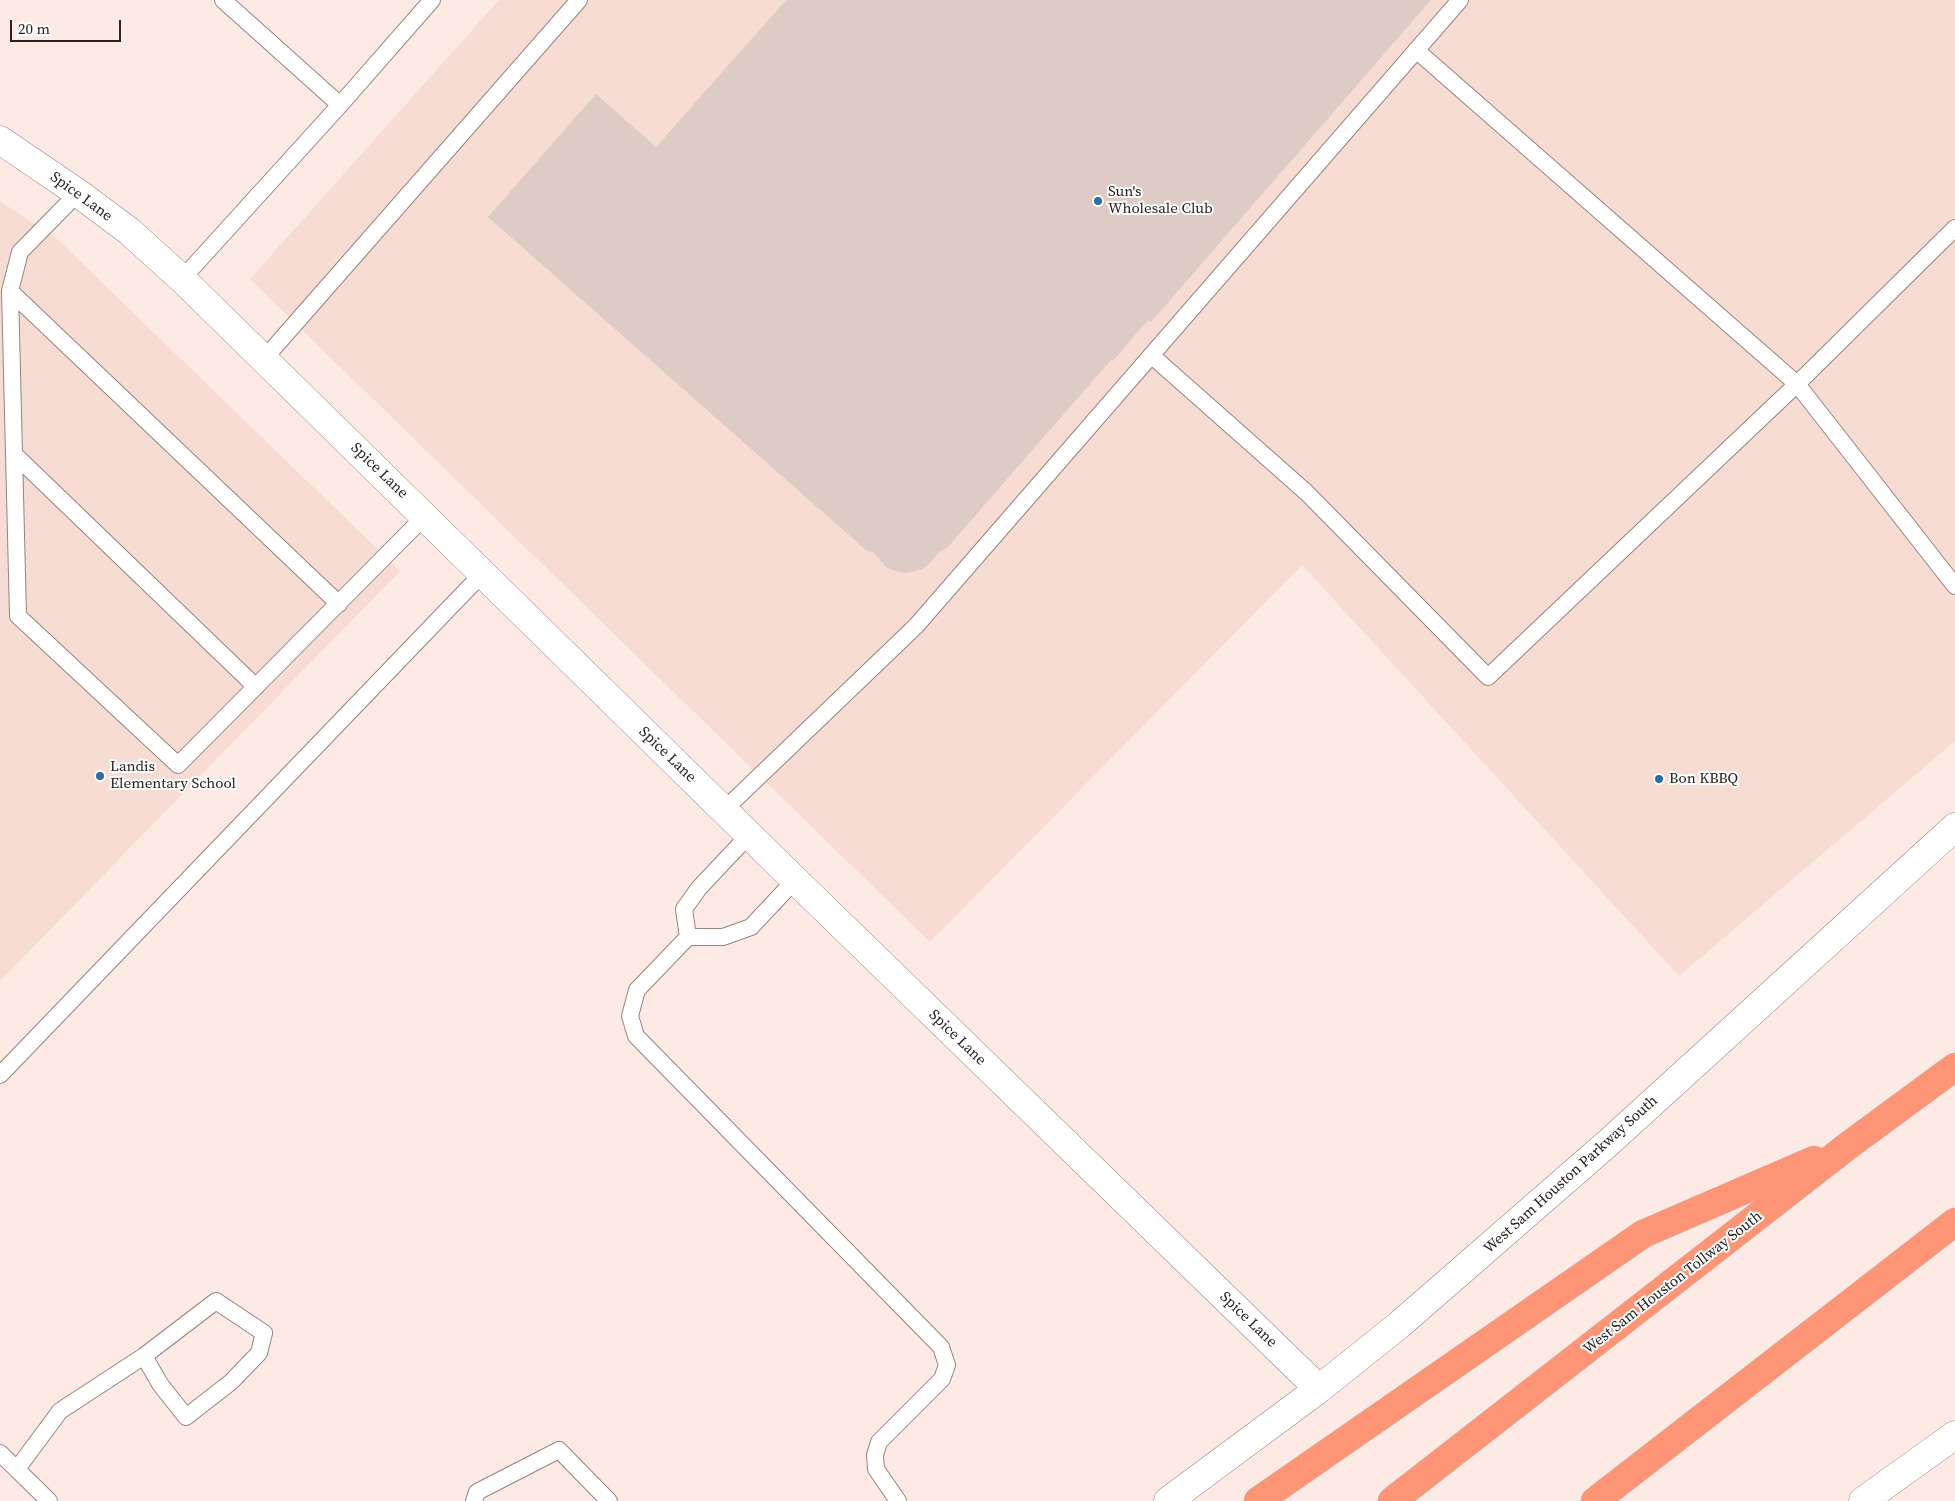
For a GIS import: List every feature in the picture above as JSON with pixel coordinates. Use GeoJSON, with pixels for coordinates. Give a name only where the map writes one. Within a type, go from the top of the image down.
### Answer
{"type":"FeatureCollection","features":[{"type":"Feature","properties":{"kind":"highway","name":"West Sam Houston Tollway South"},"geometry":{"type":"LineString","coordinates":[[1392,1501],[1850,1145],[1955,1066]]}},
{"type":"Feature","properties":{"kind":"highway"},"geometry":{"type":"LineString","coordinates":[[1258,1501],[1643,1234],[1850,1145]]}},
{"type":"Feature","properties":{"kind":"highway"},"geometry":{"type":"LineString","coordinates":[[1597,1500],[1955,1222]]}},
{"type":"Feature","properties":{"kind":"street","name":"Spice Lane"},"geometry":{"type":"LineString","coordinates":[[0,140],[78,193],[129,232],[182,279],[795,880],[1319,1389]]}},
{"type":"Feature","properties":{"kind":"street","name":"West Sam Houston Parkway South"},"geometry":{"type":"LineString","coordinates":[[1168,1501],[1319,1389],[1399,1325],[1580,1168],[1955,827]]}},
{"type":"Feature","properties":{"kind":"street"},"geometry":{"type":"LineString","coordinates":[[1863,1501],[1955,1435]]}},
{"type":"Feature","properties":{"kind":"lane"},"geometry":{"type":"LineString","coordinates":[[223,0],[340,105]]}},
{"type":"Feature","properties":{"kind":"lane"},"geometry":{"type":"LineString","coordinates":[[182,279],[340,105],[432,0]]}},
{"type":"Feature","properties":{"kind":"lane"},"geometry":{"type":"LineString","coordinates":[[264,359],[579,0]]}},
{"type":"Feature","properties":{"kind":"lane"},"geometry":{"type":"LineString","coordinates":[[724,810],[916,626],[1460,0]]}},
{"type":"Feature","properties":{"kind":"lane"},"geometry":{"type":"LineString","coordinates":[[1416,50],[1797,384],[1955,586]]}},
{"type":"Feature","properties":{"kind":"lane"},"geometry":{"type":"LineString","coordinates":[[78,193],[20,252],[10,291],[18,616],[178,765],[425,516]]}},
{"type":"Feature","properties":{"kind":"lane"},"geometry":{"type":"LineString","coordinates":[[1151,355],[1307,493],[1488,677],[1797,384],[1955,228]]}},
{"type":"Feature","properties":{"kind":"lane"},"geometry":{"type":"LineString","coordinates":[[10,291],[339,604]]}},
{"type":"Feature","properties":{"kind":"lane"},"geometry":{"type":"LineString","coordinates":[[14,454],[256,687]]}},
{"type":"Feature","properties":{"kind":"lane"},"geometry":{"type":"LineString","coordinates":[[0,1075],[482,574]]}},
{"type":"Feature","properties":{"kind":"lane"},"geometry":{"type":"LineString","coordinates":[[688,937],[684,909],[699,888],[749,835]]}},
{"type":"Feature","properties":{"kind":"lane"},"geometry":{"type":"LineString","coordinates":[[795,880],[751,927],[723,937],[688,937],[637,990],[630,1016],[636,1036],[942,1347],[947,1365],[942,1379],[878,1442],[876,1469],[898,1501]]}},
{"type":"Feature","properties":{"kind":"lane"},"geometry":{"type":"LineString","coordinates":[[17,1469],[60,1411],[144,1356],[216,1301],[264,1333],[259,1353],[231,1382],[186,1417],[160,1384],[144,1356]]}},
{"type":"Feature","properties":{"kind":"lane"},"geometry":{"type":"LineString","coordinates":[[474,1501],[477,1492],[559,1450],[609,1501]]}},
{"type":"Feature","properties":{"kind":"lane"},"geometry":{"type":"LineString","coordinates":[[0,1453],[49,1501]]}},
{"type":"Feature","properties":{"kind":"shaded area"},"geometry":{"type":"Polygon","coordinates":[[[499,0],[1955,0],[1955,741],[1679,976],[1302,565],[930,942],[250,279],[499,0]]]}},
{"type":"Feature","properties":{"kind":"shaded area","name":"Landis Elementary School"},"geometry":{"type":"Polygon","coordinates":[[[0,201],[57,239],[400,571],[0,981],[0,201]]]}},
{"type":"Feature","properties":{"kind":"building"},"geometry":{"type":"Polygon","coordinates":[[[786,0],[1431,0],[1151,322],[1148,320],[1113,361],[1111,360],[947,548],[939,552],[929,564],[920,570],[905,573],[886,567],[873,552],[867,551],[488,217],[596,94],[656,147],[786,0]]]}},
{"type":"Feature","properties":{"kind":"place","name":"Sun's Wholesale Club"},"geometry":{"type":"Point","coordinates":[1098,201]}},
{"type":"Feature","properties":{"kind":"place","name":"Landis Elementary School"},"geometry":{"type":"Point","coordinates":[100,776]}},
{"type":"Feature","properties":{"kind":"place","name":"Bon KBBQ"},"geometry":{"type":"Point","coordinates":[1659,779]}}]}
